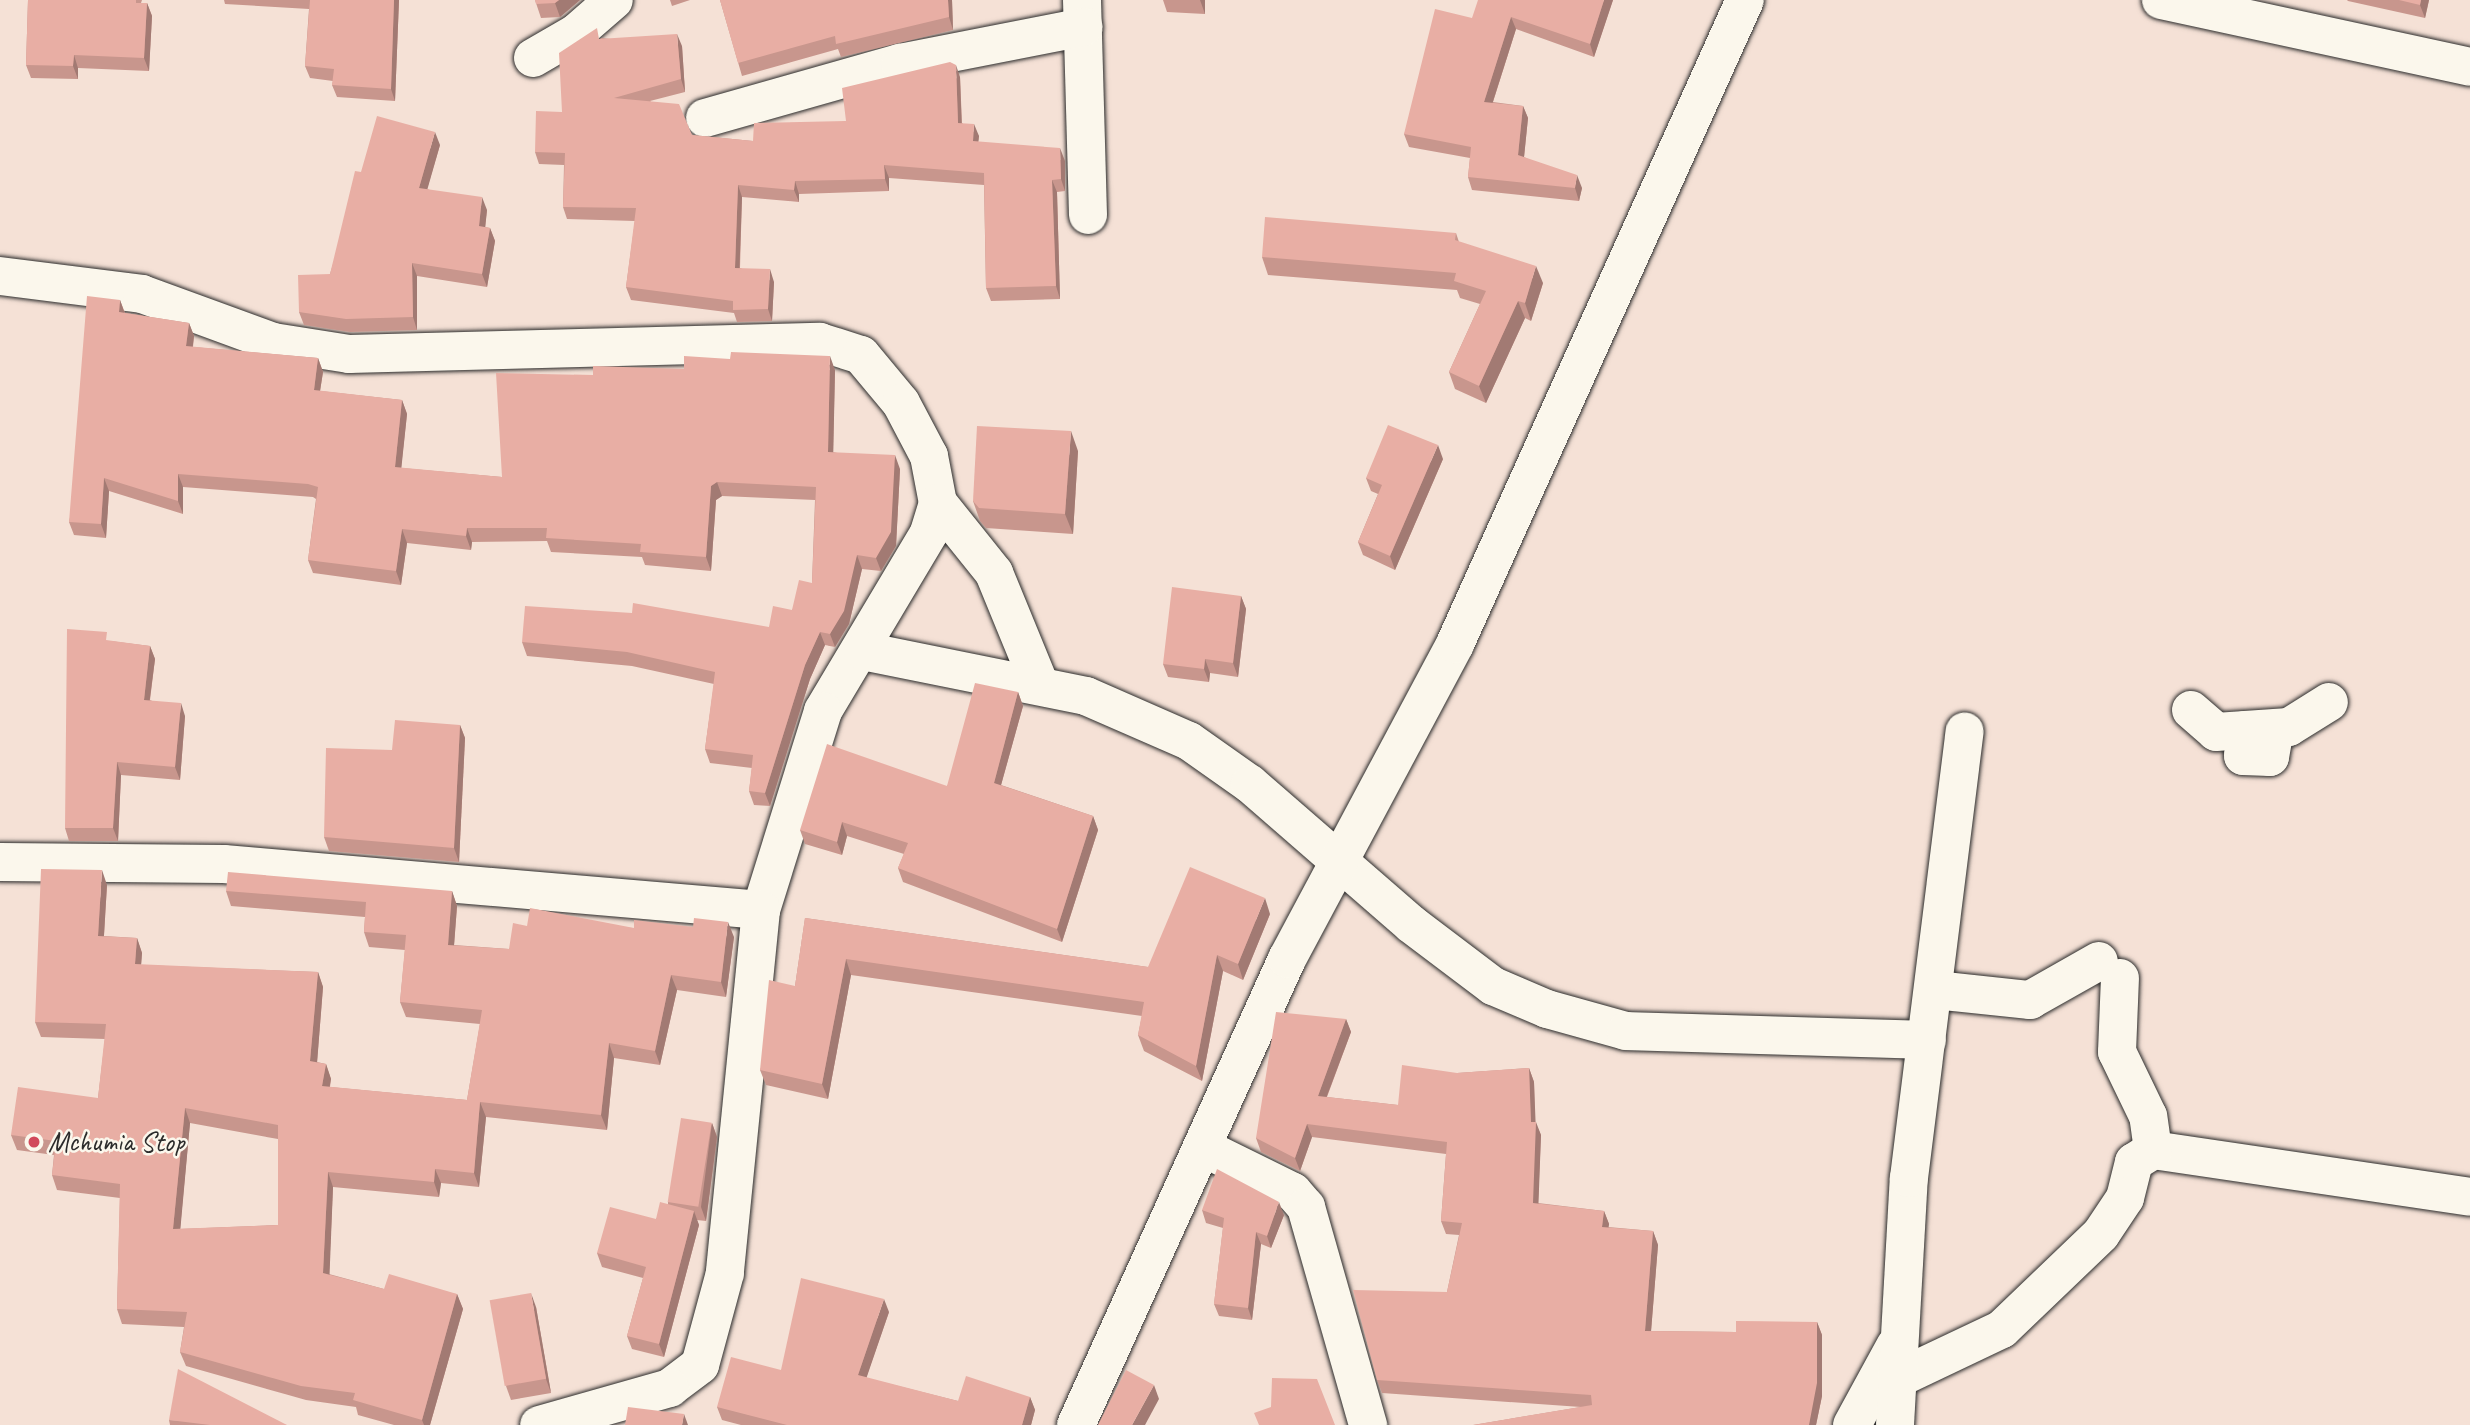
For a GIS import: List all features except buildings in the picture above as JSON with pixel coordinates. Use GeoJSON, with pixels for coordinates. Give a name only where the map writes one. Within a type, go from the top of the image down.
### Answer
{"type":"FeatureCollection","features":[{"type":"Feature","properties":{"kind":"street"},"geometry":{"type":"LineString","coordinates":[[533,58],[576,33],[614,0]]}},
{"type":"Feature","properties":{"kind":"street"},"geometry":{"type":"LineString","coordinates":[[1076,1425],[1204,1148],[1272,991],[1455,644],[1745,0]]}},
{"type":"Feature","properties":{"kind":"street"},"geometry":{"type":"LineString","coordinates":[[2161,0],[2470,67]]}},
{"type":"Feature","properties":{"kind":"street"},"geometry":{"type":"LineString","coordinates":[[705,118],[900,62],[1082,14],[1088,215]]}},
{"type":"Feature","properties":{"kind":"street"},"geometry":{"type":"LineString","coordinates":[[0,276],[142,294],[273,342],[349,354],[821,342],[861,355],[901,403],[929,456],[938,503],[993,573],[1041,685]]}},
{"type":"Feature","properties":{"kind":"street"},"geometry":{"type":"LineString","coordinates":[[539,1425],[670,1388],[700,1365],[725,1273],[761,910],[823,711],[863,651],[929,533],[938,503]]}},
{"type":"Feature","properties":{"kind":"street"},"geometry":{"type":"LineString","coordinates":[[863,651],[1086,696],[1189,741],[1493,986],[1547,1009],[1626,1031],[1927,1040]]}},
{"type":"Feature","properties":{"kind":"street"},"geometry":{"type":"LineString","coordinates":[[2234,731],[2289,727],[2329,702]]}},
{"type":"Feature","properties":{"kind":"street"},"geometry":{"type":"LineString","coordinates":[[1895,1425],[1909,1178],[1935,990],[1965,731]]}},
{"type":"Feature","properties":{"kind":"street"},"geometry":{"type":"LineString","coordinates":[[0,862],[266,866],[761,910]]}},
{"type":"Feature","properties":{"kind":"street"},"geometry":{"type":"LineString","coordinates":[[1935,990],[2030,1000],[2109,970],[2117,1052],[2148,1116],[2153,1150]]}},
{"type":"Feature","properties":{"kind":"street"},"geometry":{"type":"LineString","coordinates":[[1204,1148],[1293,1192],[1306,1207],[1368,1425]]}},
{"type":"Feature","properties":{"kind":"street"},"geometry":{"type":"LineString","coordinates":[[1899,1378],[2002,1329],[2101,1234],[2125,1198],[2134,1162],[2153,1150],[2470,1197]]}},
{"type":"Feature","properties":{"kind":"street"},"geometry":{"type":"LineString","coordinates":[[1852,1425],[1901,1335]]}},
{"type":"Feature","properties":{"kind":"place","name":"Mchumia Stop"},"geometry":{"type":"Point","coordinates":[34,1142]}}]}
